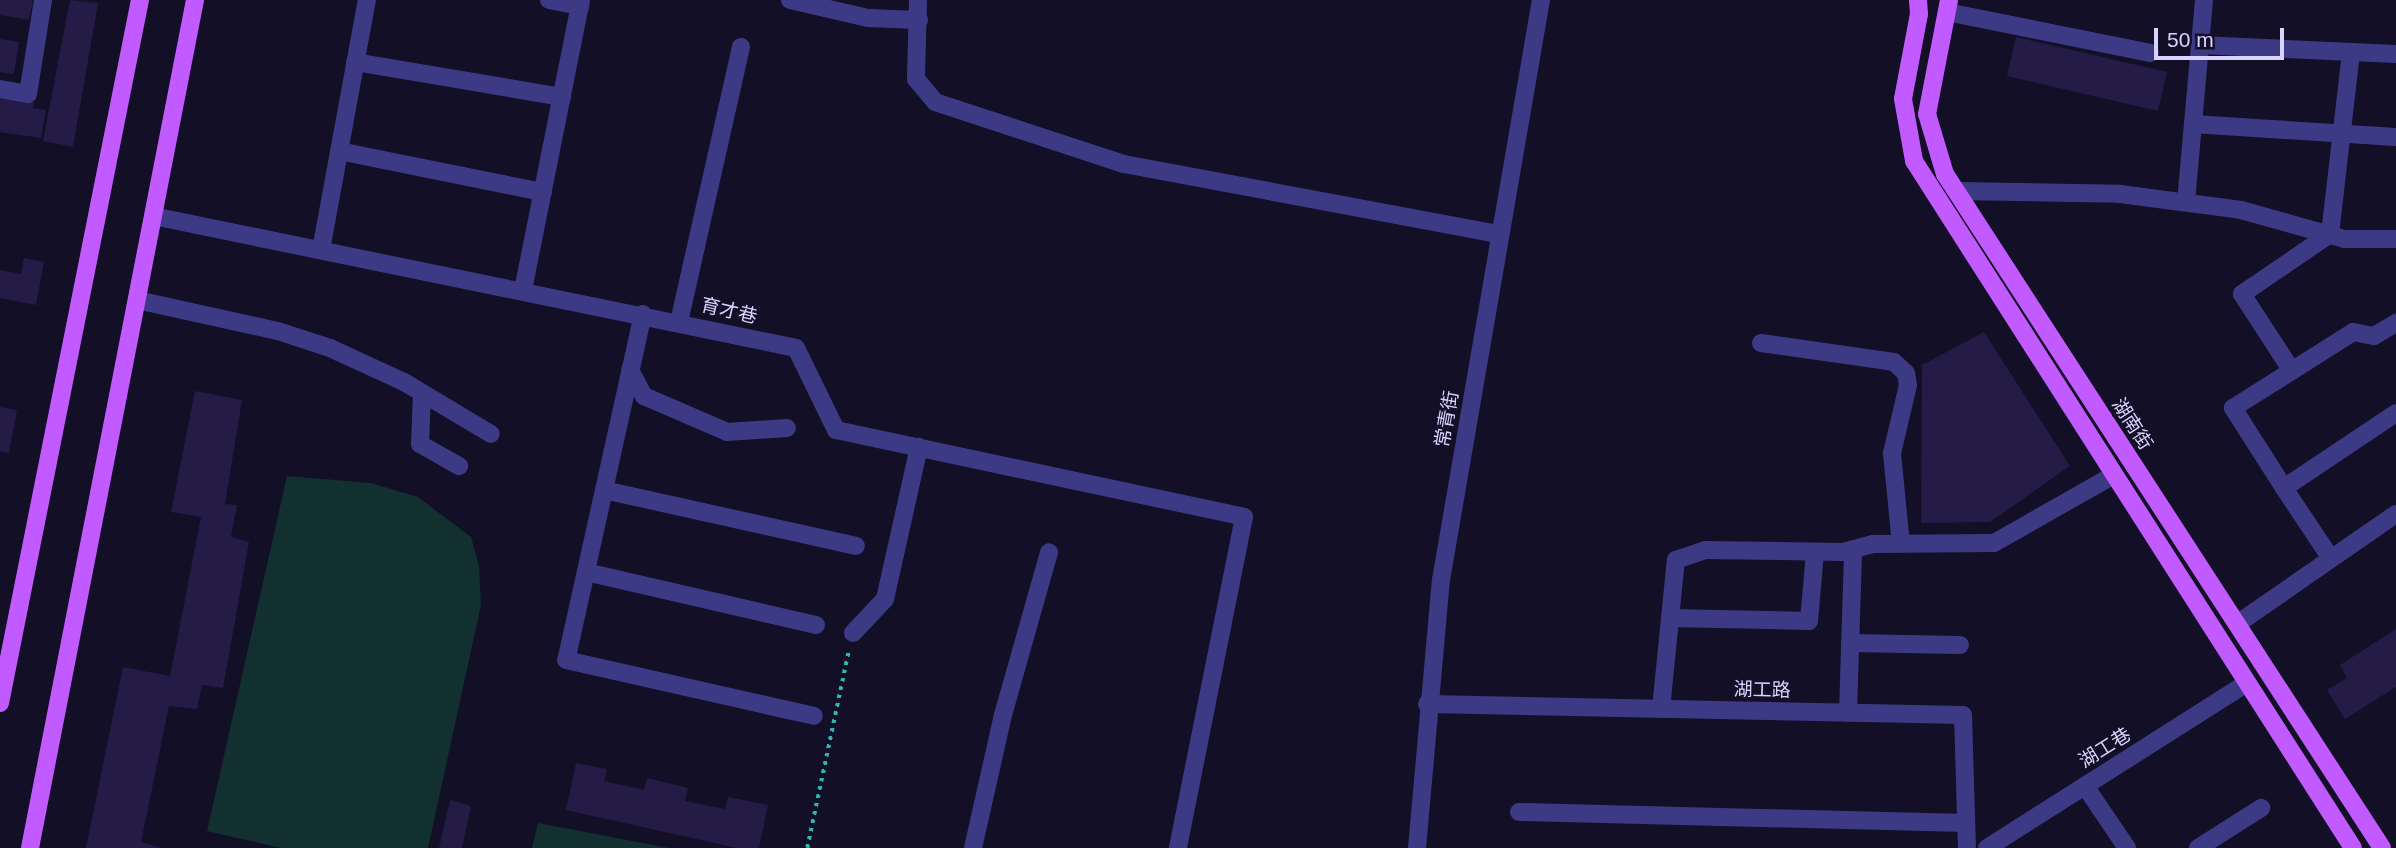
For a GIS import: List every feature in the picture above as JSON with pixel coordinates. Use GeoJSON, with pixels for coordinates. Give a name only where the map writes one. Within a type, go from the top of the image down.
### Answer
{"type":"FeatureCollection","features":[{"type":"Feature","properties":{"kind":"main road"},"geometry":{"type":"LineString","coordinates":[[0,703],[140,0]]}},
{"type":"Feature","properties":{"kind":"main road"},"geometry":{"type":"LineString","coordinates":[[30,848],[195,0]]}},
{"type":"Feature","properties":{"kind":"main road"},"geometry":{"type":"LineString","coordinates":[[1918,0],[1919,14],[1903,99],[1914,161],[2349,846]]}},
{"type":"Feature","properties":{"kind":"main road","name":"湖南街"},"geometry":{"type":"LineString","coordinates":[[1948,6],[1927,114],[1945,174],[2382,848]]}},
{"type":"Feature","properties":{"kind":"street"},"geometry":{"type":"LineString","coordinates":[[0,89],[29,94],[43,0]]}},
{"type":"Feature","properties":{"kind":"street"},"geometry":{"type":"LineString","coordinates":[[321,250],[367,0]]}},
{"type":"Feature","properties":{"kind":"street"},"geometry":{"type":"LineString","coordinates":[[523,290],[581,3],[549,0]]}},
{"type":"Feature","properties":{"kind":"street"},"geometry":{"type":"LineString","coordinates":[[790,0],[868,18],[919,20]]}},
{"type":"Feature","properties":{"kind":"street"},"geometry":{"type":"LineString","coordinates":[[918,0],[916,79],[935,102],[1124,164],[1499,234]]}},
{"type":"Feature","properties":{"kind":"street","name":"常青街"},"geometry":{"type":"LineString","coordinates":[[1417,848],[1427,704],[1441,580],[1541,0]]}},
{"type":"Feature","properties":{"kind":"street"},"geometry":{"type":"LineString","coordinates":[[2186,202],[2204,0]]}},
{"type":"Feature","properties":{"kind":"street"},"geometry":{"type":"LineString","coordinates":[[1948,6],[2150,53]]}},
{"type":"Feature","properties":{"kind":"street"},"geometry":{"type":"LineString","coordinates":[[2200,46],[2396,54]]}},
{"type":"Feature","properties":{"kind":"street"},"geometry":{"type":"LineString","coordinates":[[679,322],[741,47]]}},
{"type":"Feature","properties":{"kind":"street"},"geometry":{"type":"LineString","coordinates":[[2292,371],[2242,294],[2330,234],[2351,52]]}},
{"type":"Feature","properties":{"kind":"street"},"geometry":{"type":"LineString","coordinates":[[355,62],[562,97]]}},
{"type":"Feature","properties":{"kind":"street"},"geometry":{"type":"LineString","coordinates":[[2193,124],[2396,136]]}},
{"type":"Feature","properties":{"kind":"street"},"geometry":{"type":"LineString","coordinates":[[339,151],[543,192]]}},
{"type":"Feature","properties":{"kind":"street"},"geometry":{"type":"LineString","coordinates":[[1956,191],[2120,194],[2241,210],[2330,234],[2396,239]]}},
{"type":"Feature","properties":{"kind":"street","name":"育才巷"},"geometry":{"type":"LineString","coordinates":[[153,216],[643,314],[796,348],[836,430],[1244,517],[1178,848]]}},
{"type":"Feature","properties":{"kind":"street"},"geometry":{"type":"LineString","coordinates":[[137,300],[278,331],[330,348],[422,393],[491,434]]}},
{"type":"Feature","properties":{"kind":"street"},"geometry":{"type":"LineString","coordinates":[[643,314],[566,660],[814,716]]}},
{"type":"Feature","properties":{"kind":"street"},"geometry":{"type":"LineString","coordinates":[[2330,557],[2233,408],[2353,332],[2374,336],[2396,323]]}},
{"type":"Feature","properties":{"kind":"street"},"geometry":{"type":"LineString","coordinates":[[1760,343],[1894,362],[1906,373],[1908,385],[1892,453],[1900,544]]}},
{"type":"Feature","properties":{"kind":"street"},"geometry":{"type":"LineString","coordinates":[[630,370],[644,396],[727,432],[787,428]]}},
{"type":"Feature","properties":{"kind":"street"},"geometry":{"type":"LineString","coordinates":[[422,393],[420,444],[459,466]]}},
{"type":"Feature","properties":{"kind":"street"},"geometry":{"type":"LineString","coordinates":[[2284,488],[2396,413]]}},
{"type":"Feature","properties":{"kind":"street"},"geometry":{"type":"LineString","coordinates":[[853,632],[885,598],[919,447]]}},
{"type":"Feature","properties":{"kind":"street"},"geometry":{"type":"LineString","coordinates":[[1661,709],[1676,560],[1706,550],[1815,552],[1900,544],[1994,543],[2112,476]]}},
{"type":"Feature","properties":{"kind":"street"},"geometry":{"type":"LineString","coordinates":[[604,490],[856,546]]}},
{"type":"Feature","properties":{"kind":"street"},"geometry":{"type":"LineString","coordinates":[[2237,624],[2330,557],[2396,514]]}},
{"type":"Feature","properties":{"kind":"street"},"geometry":{"type":"LineString","coordinates":[[1848,713],[1853,550]]}},
{"type":"Feature","properties":{"kind":"street"},"geometry":{"type":"LineString","coordinates":[[973,848],[1003,715],[1049,552]]}},
{"type":"Feature","properties":{"kind":"street"},"geometry":{"type":"LineString","coordinates":[[1670,618],[1810,621],[1815,552]]}},
{"type":"Feature","properties":{"kind":"street"},"geometry":{"type":"LineString","coordinates":[[586,572],[816,625]]}},
{"type":"Feature","properties":{"kind":"street"},"geometry":{"type":"LineString","coordinates":[[1850,643],[1960,645]]}},
{"type":"Feature","properties":{"kind":"street","name":"湖工巷"},"geometry":{"type":"LineString","coordinates":[[1987,848],[2246,684]]}},
{"type":"Feature","properties":{"kind":"street","name":"湖工路"},"geometry":{"type":"LineString","coordinates":[[1427,704],[1963,715],[1967,848]]}},
{"type":"Feature","properties":{"kind":"street"},"geometry":{"type":"LineString","coordinates":[[2085,786],[2127,848]]}},
{"type":"Feature","properties":{"kind":"street"},"geometry":{"type":"LineString","coordinates":[[2198,848],[2261,808]]}},
{"type":"Feature","properties":{"kind":"street"},"geometry":{"type":"LineString","coordinates":[[1519,812],[1966,823]]}},
{"type":"Feature","properties":{"kind":"path"},"geometry":{"type":"LineString","coordinates":[[807,848],[853,632]]}},
{"type":"Feature","properties":{"kind":"green space"},"geometry":{"type":"Polygon","coordinates":[[[287,476],[371,483],[418,497],[471,537],[479,566],[481,605],[428,848],[281,848],[207,831],[287,476]]]}},
{"type":"Feature","properties":{"kind":"green space"},"geometry":{"type":"Polygon","coordinates":[[[538,823],[669,848],[532,848],[538,823]]]}},
{"type":"Feature","properties":{"kind":"building"},"geometry":{"type":"Polygon","coordinates":[[[0,0],[33,0],[29,20],[0,15],[0,0]]]}},
{"type":"Feature","properties":{"kind":"building"},"geometry":{"type":"Polygon","coordinates":[[[70,0],[98,3],[73,147],[43,141],[70,0]]]}},
{"type":"Feature","properties":{"kind":"building"},"geometry":{"type":"Polygon","coordinates":[[[2016,37],[2167,72],[2158,111],[2007,76],[2016,37]]]}},
{"type":"Feature","properties":{"kind":"building"},"geometry":{"type":"Polygon","coordinates":[[[0,39],[19,42],[14,74],[0,72],[0,39]]]}},
{"type":"Feature","properties":{"kind":"building"},"geometry":{"type":"Polygon","coordinates":[[[0,99],[34,102],[33,108],[46,110],[41,138],[0,132],[0,99]]]}},
{"type":"Feature","properties":{"kind":"building"},"geometry":{"type":"Polygon","coordinates":[[[24,258],[44,262],[36,305],[0,298],[0,270],[21,274],[24,258]]]}},
{"type":"Feature","properties":{"kind":"building"},"geometry":{"type":"Polygon","coordinates":[[[1984,332],[2070,466],[1990,522],[1921,523],[1922,365],[1984,332]]]}},
{"type":"Feature","properties":{"kind":"building"},"geometry":{"type":"Polygon","coordinates":[[[195,391],[242,400],[225,504],[237,505],[231,537],[249,542],[223,688],[202,685],[197,709],[169,706],[141,842],[162,848],[86,848],[123,667],[170,676],[201,517],[171,512],[195,391]]]}},
{"type":"Feature","properties":{"kind":"building"},"geometry":{"type":"Polygon","coordinates":[[[0,407],[17,410],[9,453],[0,451],[0,407]]]}},
{"type":"Feature","properties":{"kind":"building"},"geometry":{"type":"Polygon","coordinates":[[[2396,629],[2396,687],[2345,719],[2327,690],[2347,678],[2340,665],[2396,629]]]}},
{"type":"Feature","properties":{"kind":"building"},"geometry":{"type":"Polygon","coordinates":[[[576,763],[607,769],[604,781],[644,790],[647,778],[688,788],[685,801],[725,809],[728,797],[768,805],[759,848],[737,848],[566,810],[576,763]]]}},
{"type":"Feature","properties":{"kind":"building"},"geometry":{"type":"Polygon","coordinates":[[[450,800],[471,806],[462,848],[439,848],[450,800]]]}}]}
